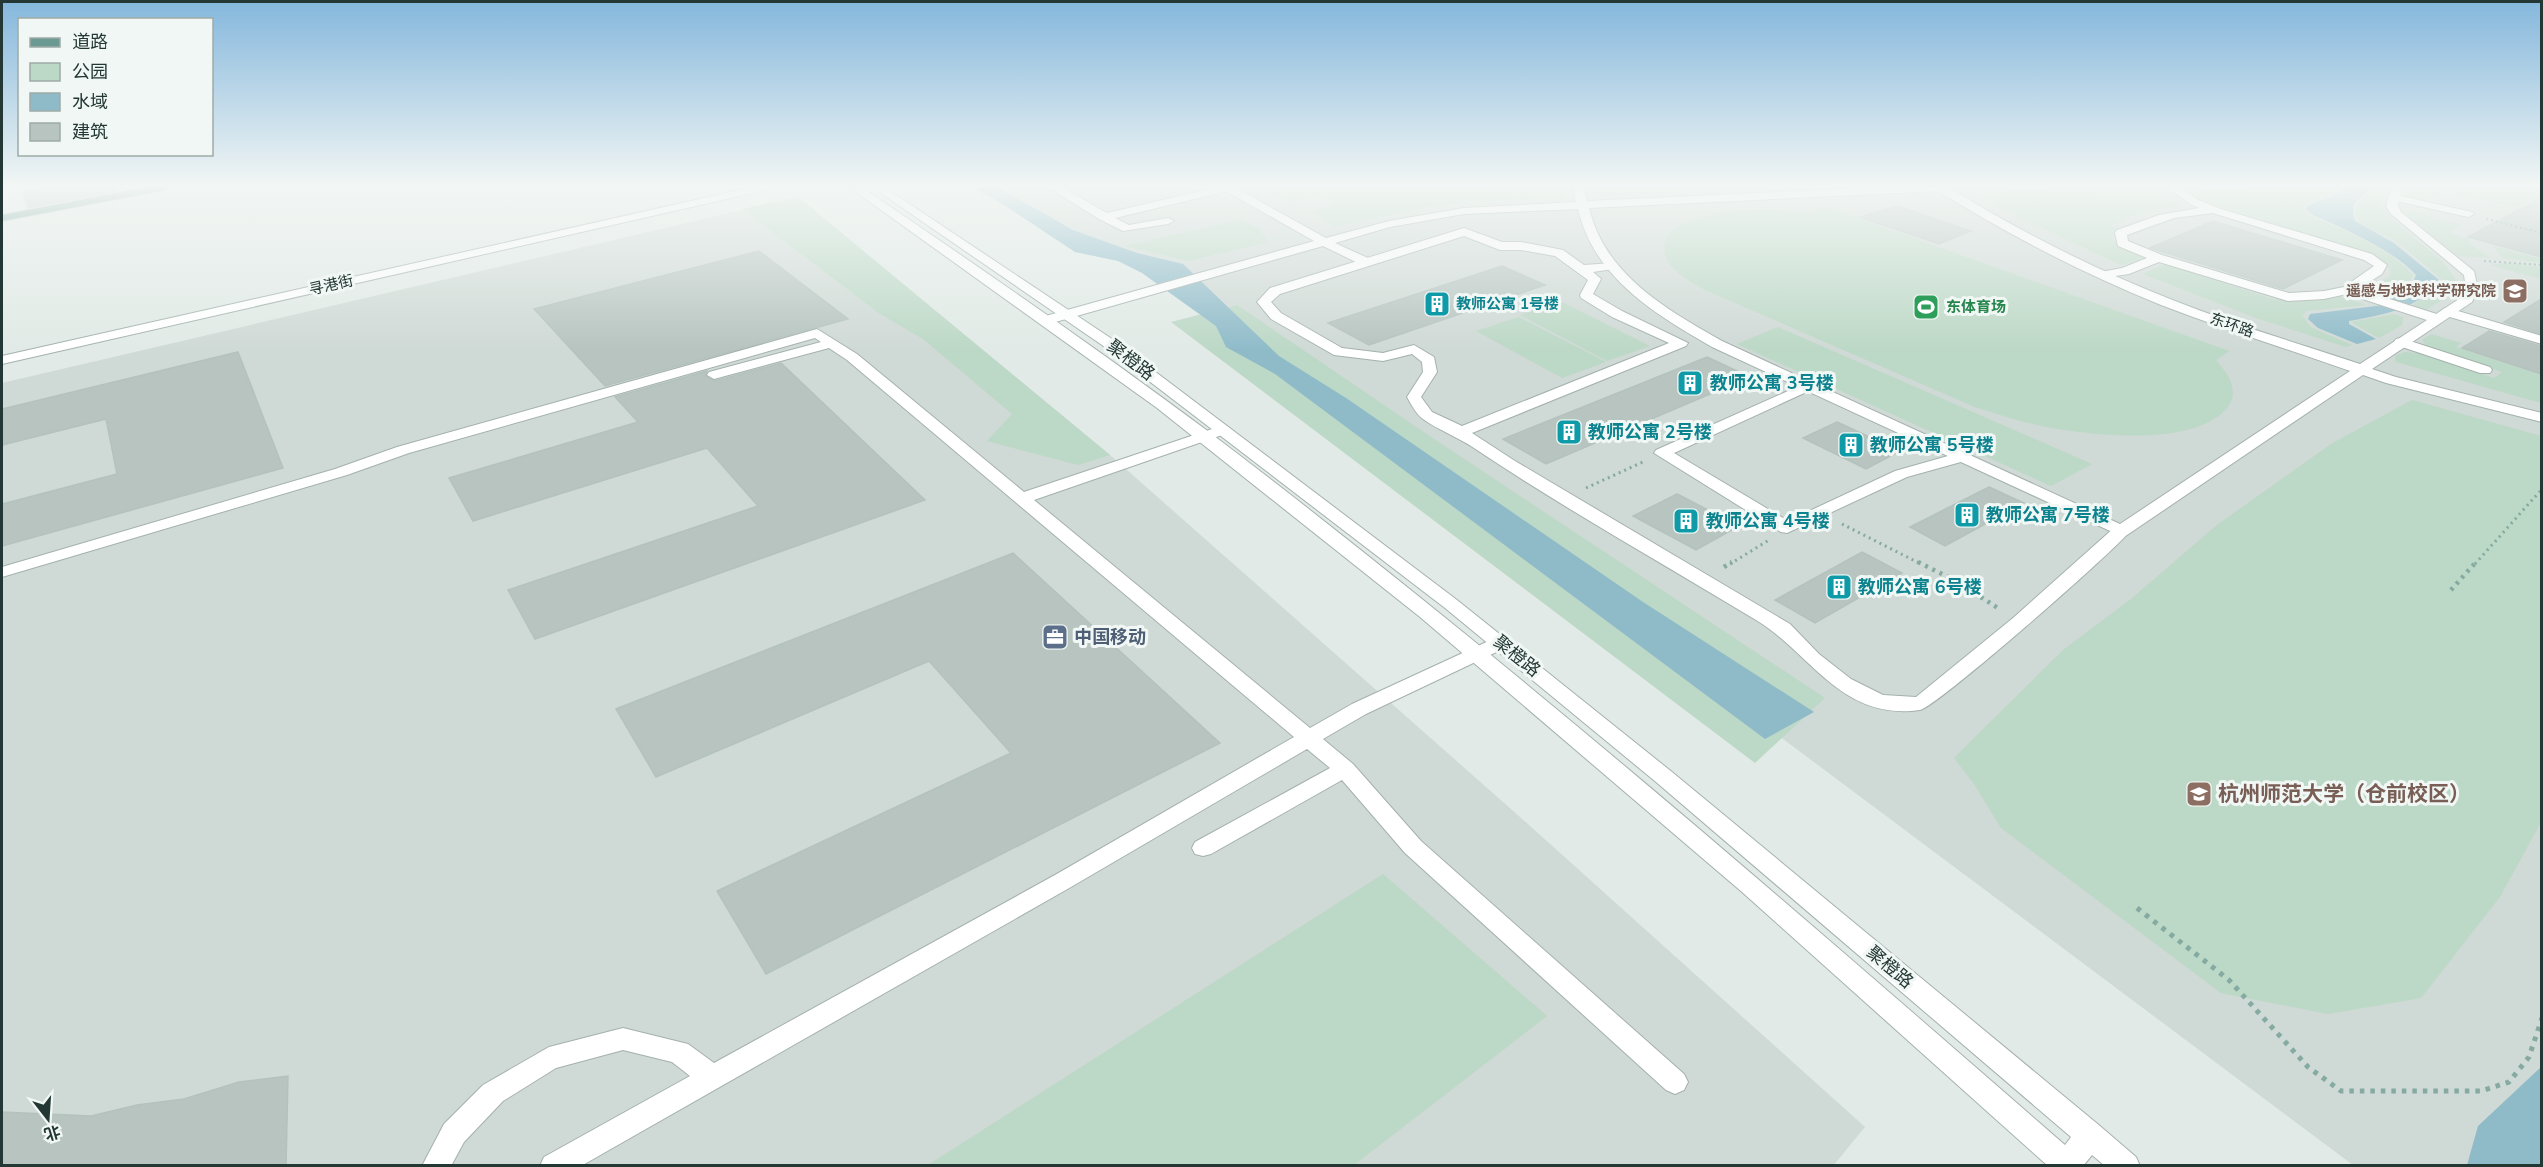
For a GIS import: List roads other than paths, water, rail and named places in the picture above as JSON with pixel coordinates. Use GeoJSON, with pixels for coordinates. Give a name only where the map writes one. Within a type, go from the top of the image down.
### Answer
{"type":"FeatureCollection","features":[{"type":"Feature","properties":{"kind":"street","name":"寻港街"},"geometry":{"type":"LineString","coordinates":[[2,360],[525,241]]}},
{"type":"Feature","properties":{"kind":"street","name":"聚橙路"},"geometry":{"type":"LineString","coordinates":[[933,241],[1047,320],[1204,437],[1475,654],[1740,876],[2067,1165]]}},
{"type":"Feature","properties":{"kind":"street","name":"聚橙路"},"geometry":{"type":"LineString","coordinates":[[958,241],[1067,314],[1223,430],[1500,643],[2126,1166]]}},
{"type":"Feature","properties":{"kind":"street"},"geometry":{"type":"LineString","coordinates":[[1433,241],[1275,291],[1264,302],[1276,316],[1339,352],[1383,357],[1414,349],[1429,360],[1430,372],[1414,397],[1427,415],[1461,432],[1783,628],[1811,658],[1845,687],[1900,706],[1921,703],[2020,622],[2121,531],[2467,298],[2472,290],[2470,274],[2431,241]]}},
{"type":"Feature","properties":{"kind":"street"},"geometry":{"type":"LineString","coordinates":[[1488,241],[1500,246],[1521,246],[1559,253],[1595,279],[1586,295],[1617,314],[1681,343]]}},
{"type":"Feature","properties":{"kind":"street"},"geometry":{"type":"LineString","coordinates":[[1595,241],[1610,266],[1660,311],[1706,338],[2121,531]]}},
{"type":"Feature","properties":{"kind":"street","name":"东环路"},"geometry":{"type":"LineString","coordinates":[[2037,241],[2166,302],[2391,380],[2541,418]]}},
{"type":"Feature","properties":{"kind":"street"},"geometry":{"type":"LineString","coordinates":[[2122,241],[2158,258],[2288,297],[2324,296],[2348,290],[2378,271],[2381,265],[2368,257],[2320,241]]}},
{"type":"Feature","properties":{"kind":"street"},"geometry":{"type":"LineString","coordinates":[[1047,320],[1324,242],[1366,262]]}},
{"type":"Feature","properties":{"kind":"street"},"geometry":{"type":"LineString","coordinates":[[2105,275],[2125,271],[2158,258]]}},
{"type":"Feature","properties":{"kind":"street"},"geometry":{"type":"LineString","coordinates":[[1583,269],[1610,266]]}},
{"type":"Feature","properties":{"kind":"street"},"geometry":{"type":"LineString","coordinates":[[2348,290],[2541,340]]}},
{"type":"Feature","properties":{"kind":"street"},"geometry":{"type":"LineString","coordinates":[[2,572],[330,476],[403,450],[817,333],[852,357],[1309,738],[1344,769],[1413,847],[1675,1082]]}},
{"type":"Feature","properties":{"kind":"street"},"geometry":{"type":"LineString","coordinates":[[1461,432],[1681,343],[1706,338]]}},
{"type":"Feature","properties":{"kind":"street"},"geometry":{"type":"LineString","coordinates":[[2402,342],[2485,370]]}},
{"type":"Feature","properties":{"kind":"street"},"geometry":{"type":"LineString","coordinates":[[707,376],[831,343]]}},
{"type":"Feature","properties":{"kind":"street"},"geometry":{"type":"LineString","coordinates":[[1808,386],[1662,453],[1787,528],[1901,474],[1962,457]]}},
{"type":"Feature","properties":{"kind":"street"},"geometry":{"type":"LineString","coordinates":[[1021,499],[1223,430]]}},
{"type":"Feature","properties":{"kind":"street"},"geometry":{"type":"LineString","coordinates":[[554,1166],[1063,881],[1359,709],[1500,643]]}},
{"type":"Feature","properties":{"kind":"street"},"geometry":{"type":"LineString","coordinates":[[1203,848],[1344,769]]}},
{"type":"Feature","properties":{"kind":"street"},"geometry":{"type":"LineString","coordinates":[[436,1166],[454,1133],[493,1093],[549,1058],[623,1039],[679,1052],[713,1078]]}},
{"type":"Feature","properties":{"kind":"street"},"geometry":{"type":"LineString","coordinates":[[2067,1165],[2090,1135]]}},
{"type":"Feature","properties":{"kind":"water"},"geometry":{"type":"Polygon","coordinates":[[[1059,241],[1105,241],[1137,253],[1183,264],[1279,356],[1346,398],[1643,602],[1814,712],[1765,739],[1275,374],[1226,347],[1216,326],[1142,273],[1118,261],[1075,252],[1059,241]]]}},
{"type":"Feature","properties":{"kind":"water"},"geometry":{"type":"Polygon","coordinates":[[[2368,241],[2391,241],[2439,280],[2431,290],[2410,305],[2349,321],[2349,324],[2376,339],[2357,344],[2318,328],[2308,319],[2310,314],[2384,305],[2413,282],[2416,275],[2381,248],[2368,241]]]}},
{"type":"Feature","properties":{"kind":"water"},"geometry":{"type":"Polygon","coordinates":[[[2541,1067],[2541,1165],[2467,1165],[2478,1126],[2541,1067]]]}},
{"type":"Feature","properties":{"kind":"place","name":"遥感与地球科学研究院"},"geometry":{"type":"Point","coordinates":[2515,291]}},
{"type":"Feature","properties":{"kind":"place","name":"教师公寓 1号楼"},"geometry":{"type":"Point","coordinates":[1437,304]}},
{"type":"Feature","properties":{"kind":"place","name":"东体育场"},"geometry":{"type":"Point","coordinates":[1926,307]}},
{"type":"Feature","properties":{"kind":"place","name":"教师公寓 3号楼"},"geometry":{"type":"Point","coordinates":[1690,383]}},
{"type":"Feature","properties":{"kind":"place","name":"教师公寓 2号楼"},"geometry":{"type":"Point","coordinates":[1569,432]}},
{"type":"Feature","properties":{"kind":"place","name":"教师公寓 5号楼"},"geometry":{"type":"Point","coordinates":[1851,445]}},
{"type":"Feature","properties":{"kind":"place","name":"教师公寓 7号楼"},"geometry":{"type":"Point","coordinates":[1967,515]}},
{"type":"Feature","properties":{"kind":"place","name":"教师公寓 4号楼"},"geometry":{"type":"Point","coordinates":[1686,521]}},
{"type":"Feature","properties":{"kind":"place","name":"教师公寓 6号楼"},"geometry":{"type":"Point","coordinates":[1839,587]}},
{"type":"Feature","properties":{"kind":"place","name":"中国移动"},"geometry":{"type":"Point","coordinates":[1055,637]}},
{"type":"Feature","properties":{"kind":"place","name":"杭州师范大学（仓前校区）"},"geometry":{"type":"Point","coordinates":[2199,794]}}]}
